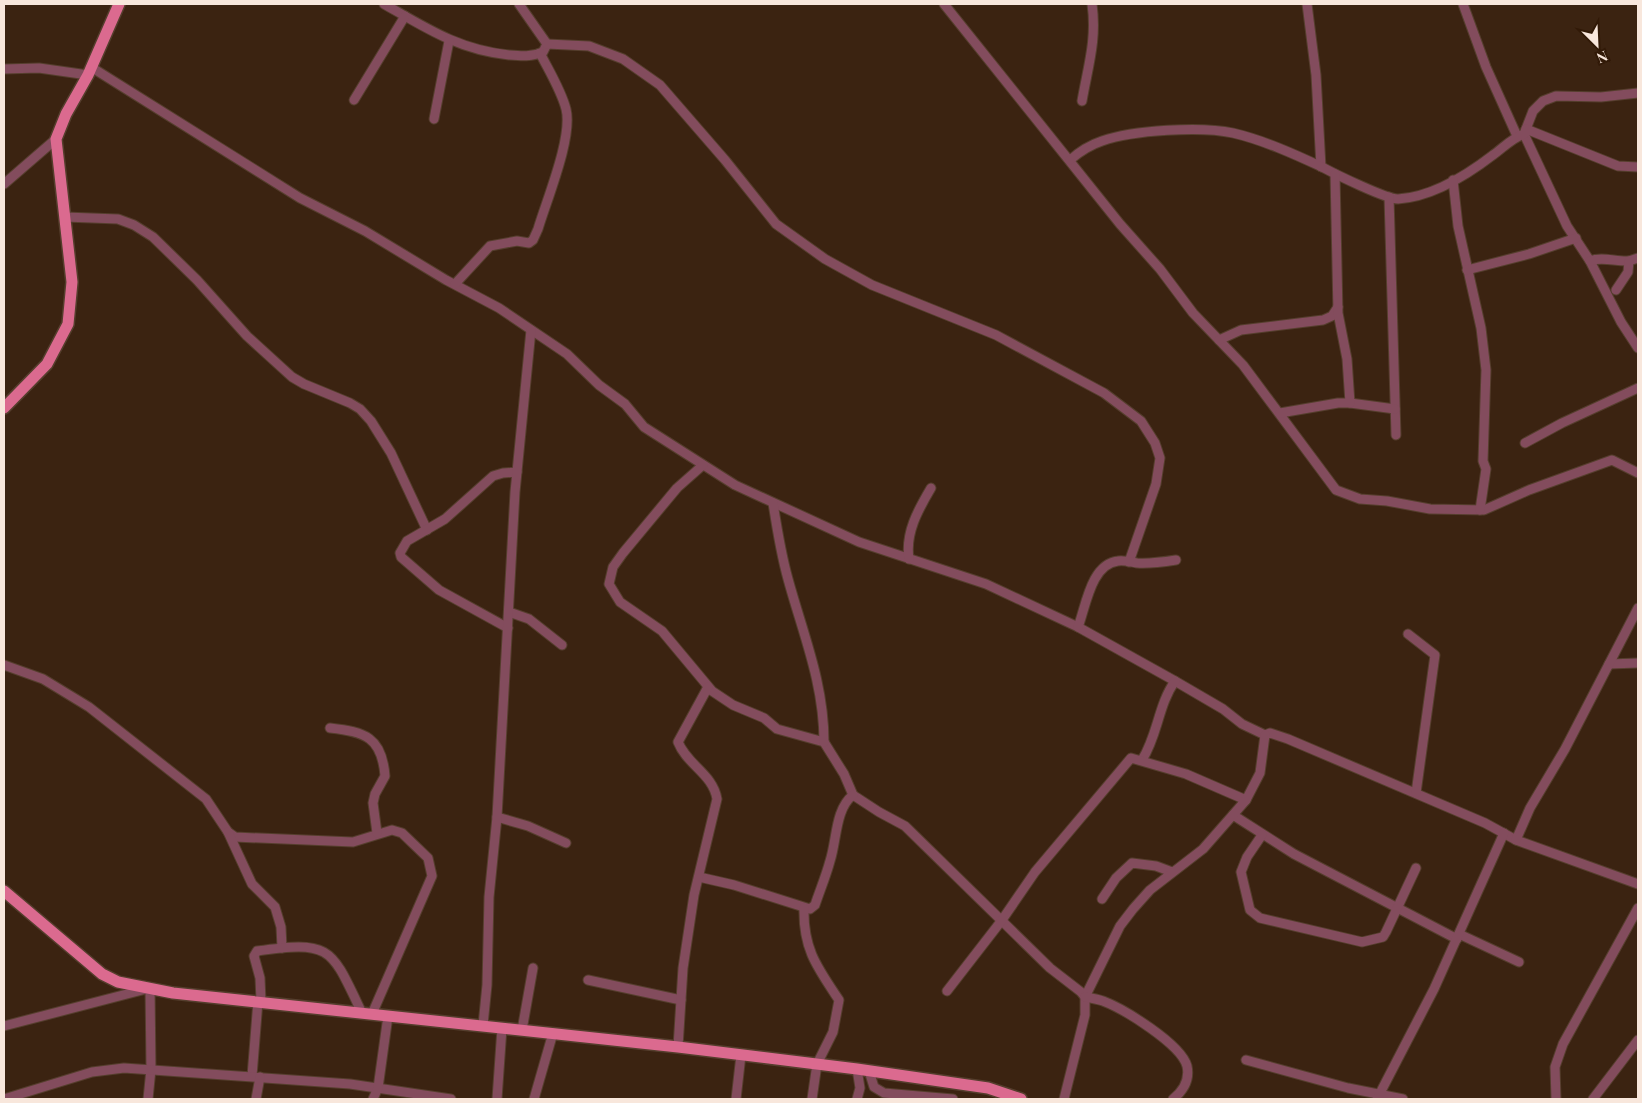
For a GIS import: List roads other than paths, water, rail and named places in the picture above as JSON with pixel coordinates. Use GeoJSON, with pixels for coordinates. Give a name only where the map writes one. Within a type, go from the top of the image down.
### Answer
{"type":"FeatureCollection","features":[{"type":"Feature","properties":{"kind":"main road"},"geometry":{"type":"LineString","coordinates":[[4,408],[46,364],[68,324],[72,282],[56,139],[66,114],[90,71],[119,4]]}},
{"type":"Feature","properties":{"kind":"main road"},"geometry":{"type":"LineString","coordinates":[[4,891],[102,974],[118,982],[174,993],[553,1033],[857,1069],[988,1088],[1021,1099]]}},
{"type":"Feature","properties":{"kind":"street"},"geometry":{"type":"LineString","coordinates":[[384,4],[449,41],[479,51],[526,56],[540,53],[546,49],[547,44]]}},
{"type":"Feature","properties":{"kind":"street"},"geometry":{"type":"LineString","coordinates":[[519,4],[547,44]]}},
{"type":"Feature","properties":{"kind":"street"},"geometry":{"type":"LineString","coordinates":[[944,4],[1120,224],[1160,269],[1193,313],[1243,365],[1336,490],[1360,499],[1387,500],[1430,509],[1480,510],[1612,460],[1638,473]]}},
{"type":"Feature","properties":{"kind":"street"},"geometry":{"type":"LineString","coordinates":[[1082,100],[1092,60],[1095,33],[1092,4]]}},
{"type":"Feature","properties":{"kind":"street"},"geometry":{"type":"LineString","coordinates":[[1307,4],[1316,74],[1321,167]]}},
{"type":"Feature","properties":{"kind":"street"},"geometry":{"type":"LineString","coordinates":[[1463,4],[1486,67],[1523,133],[1568,226],[1590,261],[1621,322],[1638,348]]}},
{"type":"Feature","properties":{"kind":"street"},"geometry":{"type":"LineString","coordinates":[[354,100],[405,16]]}},
{"type":"Feature","properties":{"kind":"street"},"geometry":{"type":"LineString","coordinates":[[434,119],[449,41]]}},
{"type":"Feature","properties":{"kind":"street"},"geometry":{"type":"LineString","coordinates":[[547,44],[590,46],[623,59],[660,85],[725,160],[776,224],[825,259],[872,285],[996,335],[1104,393],[1141,421],[1155,443],[1160,458],[1156,484],[1129,562]]}},
{"type":"Feature","properties":{"kind":"street"},"geometry":{"type":"LineString","coordinates":[[455,284],[490,246],[517,241],[529,243],[534,240],[566,138],[568,121],[566,108],[540,53]]}},
{"type":"Feature","properties":{"kind":"street"},"geometry":{"type":"LineString","coordinates":[[4,68],[90,71],[300,198],[365,231],[499,308],[567,354],[599,385],[625,404],[644,428],[735,485],[859,542],[986,584],[1078,627],[1175,680],[1223,709],[1242,724],[1265,735],[1270,733],[1288,739],[1497,828],[1516,840],[1638,884]]}},
{"type":"Feature","properties":{"kind":"street"},"geometry":{"type":"LineString","coordinates":[[1070,160],[1078,153],[1102,141],[1137,134],[1190,130],[1232,133],[1248,137],[1396,199],[1418,196],[1453,180],[1492,156],[1523,133],[1533,111],[1543,101],[1556,96],[1601,97],[1638,93]]}},
{"type":"Feature","properties":{"kind":"street"},"geometry":{"type":"LineString","coordinates":[[1523,133],[1618,166],[1638,167]]}},
{"type":"Feature","properties":{"kind":"street"},"geometry":{"type":"LineString","coordinates":[[4,184],[56,139]]}},
{"type":"Feature","properties":{"kind":"street"},"geometry":{"type":"LineString","coordinates":[[1335,174],[1338,307],[1347,359],[1350,404]]}},
{"type":"Feature","properties":{"kind":"street"},"geometry":{"type":"LineString","coordinates":[[1453,180],[1458,226],[1481,328],[1486,370],[1483,461],[1486,469],[1480,510]]}},
{"type":"Feature","properties":{"kind":"street"},"geometry":{"type":"LineString","coordinates":[[1389,197],[1396,435]]}},
{"type":"Feature","properties":{"kind":"street"},"geometry":{"type":"LineString","coordinates":[[65,217],[118,219],[134,225],[147,233],[175,257],[247,336],[292,377],[304,384],[350,402],[360,409],[371,421],[391,453],[428,530]]}},
{"type":"Feature","properties":{"kind":"street"},"geometry":{"type":"LineString","coordinates":[[1467,270],[1529,254],[1576,238]]}},
{"type":"Feature","properties":{"kind":"street"},"geometry":{"type":"LineString","coordinates":[[1590,261],[1598,258],[1634,260],[1616,290]]}},
{"type":"Feature","properties":{"kind":"street"},"geometry":{"type":"LineString","coordinates":[[1219,340],[1241,330],[1323,320],[1332,316],[1338,307]]}},
{"type":"Feature","properties":{"kind":"street"},"geometry":{"type":"LineString","coordinates":[[483,1026],[489,897],[497,817],[517,472],[531,330]]}},
{"type":"Feature","properties":{"kind":"street"},"geometry":{"type":"LineString","coordinates":[[1525,443],[1562,423],[1638,388]]}},
{"type":"Feature","properties":{"kind":"street"},"geometry":{"type":"LineString","coordinates":[[1280,413],[1338,403],[1395,409]]}},
{"type":"Feature","properties":{"kind":"street"},"geometry":{"type":"LineString","coordinates":[[703,465],[677,488],[623,553],[613,567],[609,584],[620,602],[662,631],[708,687],[733,705],[764,718],[777,729],[824,742]]}},
{"type":"Feature","properties":{"kind":"street"},"geometry":{"type":"LineString","coordinates":[[508,628],[439,590],[402,557],[400,549],[407,541],[452,514],[493,476],[517,472]]}},
{"type":"Feature","properties":{"kind":"street"},"geometry":{"type":"LineString","coordinates":[[909,559],[907,546],[912,526],[918,509],[931,488]]}},
{"type":"Feature","properties":{"kind":"street"},"geometry":{"type":"LineString","coordinates":[[773,503],[788,577],[811,650],[822,714],[824,742],[841,768],[854,795],[879,812],[906,826],[1050,968],[1084,997],[1102,1000],[1121,1010],[1149,1028],[1180,1054],[1187,1066],[1186,1081],[1183,1091],[1173,1099]]}},
{"type":"Feature","properties":{"kind":"street"},"geometry":{"type":"LineString","coordinates":[[1078,627],[1098,574],[1115,561],[1150,563],[1176,560]]}},
{"type":"Feature","properties":{"kind":"street"},"geometry":{"type":"LineString","coordinates":[[1516,840],[1530,808],[1565,749],[1638,608]]}},
{"type":"Feature","properties":{"kind":"street"},"geometry":{"type":"LineString","coordinates":[[509,612],[529,619],[562,645]]}},
{"type":"Feature","properties":{"kind":"street"},"geometry":{"type":"LineString","coordinates":[[1408,634],[1435,655],[1416,793]]}},
{"type":"Feature","properties":{"kind":"street"},"geometry":{"type":"LineString","coordinates":[[1609,664],[1638,662]]}},
{"type":"Feature","properties":{"kind":"street"},"geometry":{"type":"LineString","coordinates":[[4,665],[43,679],[88,707],[206,799],[228,832],[252,884],[275,907],[281,927],[282,948]]}},
{"type":"Feature","properties":{"kind":"street"},"geometry":{"type":"LineString","coordinates":[[1142,760],[1153,740],[1167,692],[1175,680]]}},
{"type":"Feature","properties":{"kind":"street"},"geometry":{"type":"LineString","coordinates":[[678,1047],[683,968],[699,877],[715,808],[715,790],[711,781],[684,754],[678,742],[708,687]]}},
{"type":"Feature","properties":{"kind":"street"},"geometry":{"type":"LineString","coordinates":[[330,728],[360,732],[367,736],[380,755],[385,776],[375,794],[373,803],[377,833]]}},
{"type":"Feature","properties":{"kind":"street"},"geometry":{"type":"LineString","coordinates":[[1064,1099],[1085,1015],[1084,997],[1120,926],[1150,890],[1203,849],[1246,800],[1260,773],[1265,735]]}},
{"type":"Feature","properties":{"kind":"street"},"geometry":{"type":"LineString","coordinates":[[946,991],[1002,920],[1035,872],[1131,758],[1186,774],[1246,800]]}},
{"type":"Feature","properties":{"kind":"street"},"geometry":{"type":"LineString","coordinates":[[699,877],[734,885],[810,909],[815,905],[831,859],[843,810],[848,800],[854,795]]}},
{"type":"Feature","properties":{"kind":"street"},"geometry":{"type":"LineString","coordinates":[[1233,815],[1262,835],[1398,910],[1518,962]]}},
{"type":"Feature","properties":{"kind":"street"},"geometry":{"type":"LineString","coordinates":[[497,817],[528,826],[566,843]]}},
{"type":"Feature","properties":{"kind":"street"},"geometry":{"type":"LineString","coordinates":[[228,832],[235,837],[354,842],[377,833],[392,830],[402,833],[428,858],[432,876],[367,1013]]}},
{"type":"Feature","properties":{"kind":"street"},"geometry":{"type":"LineString","coordinates":[[1379,1097],[1458,936],[1504,833]]}},
{"type":"Feature","properties":{"kind":"street"},"geometry":{"type":"LineString","coordinates":[[1262,835],[1247,857],[1241,872],[1250,910],[1260,918],[1362,942],[1383,937],[1398,910],[1416,868]]}},
{"type":"Feature","properties":{"kind":"street"},"geometry":{"type":"LineString","coordinates":[[1102,899],[1116,878],[1132,863],[1138,862],[1156,866],[1172,872]]}},
{"type":"Feature","properties":{"kind":"street"},"geometry":{"type":"LineString","coordinates":[[804,908],[805,934],[808,948],[819,972],[839,1000],[833,1032],[817,1064],[812,1099]]}},
{"type":"Feature","properties":{"kind":"street"},"geometry":{"type":"LineString","coordinates":[[1556,1099],[1555,1067],[1563,1044],[1638,908]]}},
{"type":"Feature","properties":{"kind":"street"},"geometry":{"type":"LineString","coordinates":[[256,1099],[260,978],[254,956],[257,951],[312,947],[332,956],[367,1013]]}},
{"type":"Feature","properties":{"kind":"street"},"geometry":{"type":"LineString","coordinates":[[522,1030],[533,968]]}},
{"type":"Feature","properties":{"kind":"street"},"geometry":{"type":"LineString","coordinates":[[588,980],[681,1000]]}},
{"type":"Feature","properties":{"kind":"street"},"geometry":{"type":"LineString","coordinates":[[4,1026],[150,988],[151,1069],[148,1099]]}},
{"type":"Feature","properties":{"kind":"street"},"geometry":{"type":"LineString","coordinates":[[373,1099],[378,1088],[388,1016]]}},
{"type":"Feature","properties":{"kind":"street"},"geometry":{"type":"LineString","coordinates":[[497,1099],[502,1028]]}},
{"type":"Feature","properties":{"kind":"street"},"geometry":{"type":"LineString","coordinates":[[534,1099],[553,1033]]}},
{"type":"Feature","properties":{"kind":"street"},"geometry":{"type":"LineString","coordinates":[[1593,1099],[1638,1040]]}},
{"type":"Feature","properties":{"kind":"street"},"geometry":{"type":"LineString","coordinates":[[736,1099],[741,1055]]}},
{"type":"Feature","properties":{"kind":"street"},"geometry":{"type":"LineString","coordinates":[[1246,1060],[1379,1097],[1403,1099]]}},
{"type":"Feature","properties":{"kind":"street"},"geometry":{"type":"LineString","coordinates":[[4,1099],[92,1072],[124,1068],[350,1084],[451,1099]]}},
{"type":"Feature","properties":{"kind":"street"},"geometry":{"type":"LineString","coordinates":[[857,1069],[860,1088],[857,1099]]}},
{"type":"Feature","properties":{"kind":"street"},"geometry":{"type":"LineString","coordinates":[[869,1071],[877,1091],[953,1099]]}}]}
